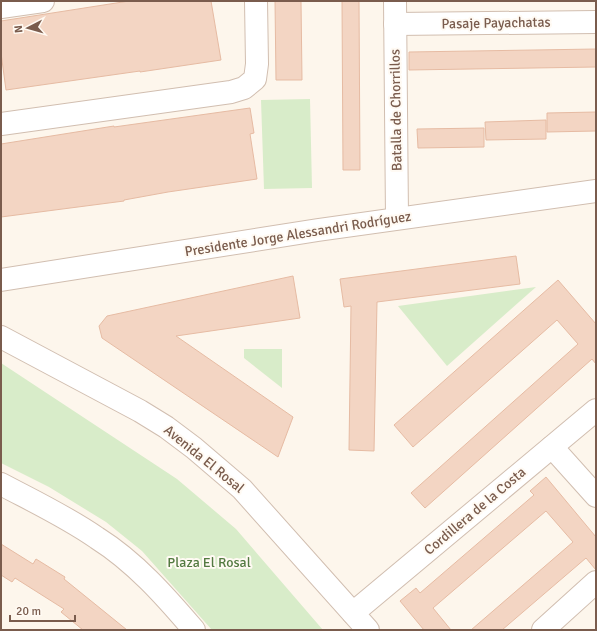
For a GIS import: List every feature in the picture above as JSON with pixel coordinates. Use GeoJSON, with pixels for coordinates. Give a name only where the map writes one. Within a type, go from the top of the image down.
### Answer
{"type":"FeatureCollection","features":[{"type":"Feature","properties":{"kind":"street"},"geometry":{"type":"LineString","coordinates":[[1,7],[43,1]]}},
{"type":"Feature","properties":{"kind":"street"},"geometry":{"type":"LineString","coordinates":[[1,124],[231,92],[244,88],[255,80],[257,64],[256,1]]}},
{"type":"Feature","properties":{"kind":"street","name":"Batalla de Chorrillos"},"geometry":{"type":"LineString","coordinates":[[395,1],[397,218]]}},
{"type":"Feature","properties":{"kind":"street","name":"Pasaje Payachatas"},"geometry":{"type":"LineString","coordinates":[[395,24],[596,22]]}},
{"type":"Feature","properties":{"kind":"street","name":"Presidente Jorge Alessandri Rodríguez"},"geometry":{"type":"LineString","coordinates":[[1,280],[397,218],[596,191]]}},
{"type":"Feature","properties":{"kind":"street","name":"Avenida El Rosal"},"geometry":{"type":"LineString","coordinates":[[1,337],[140,411],[166,427],[194,448],[242,489],[368,630]]}},
{"type":"Feature","properties":{"kind":"street","name":"Cordillera de la Costa"},"geometry":{"type":"LineString","coordinates":[[353,613],[596,410]]}},
{"type":"Feature","properties":{"kind":"street"},"geometry":{"type":"LineString","coordinates":[[552,447],[596,496]]}},
{"type":"Feature","properties":{"kind":"street"},"geometry":{"type":"LineString","coordinates":[[1,484],[69,520],[104,542],[126,559],[150,581],[194,630]]}},
{"type":"Feature","properties":{"kind":"street"},"geometry":{"type":"LineString","coordinates":[[543,630],[596,582]]}},
{"type":"Feature","properties":{"kind":"green space"},"geometry":{"type":"Polygon","coordinates":[[[310,99],[312,188],[264,189],[261,100],[310,99]]]}},
{"type":"Feature","properties":{"kind":"green space"},"geometry":{"type":"Polygon","coordinates":[[[536,287],[447,366],[398,306],[536,287]]]}},
{"type":"Feature","properties":{"kind":"green space"},"geometry":{"type":"Polygon","coordinates":[[[244,349],[282,349],[282,388],[244,358],[244,349]]]}},
{"type":"Feature","properties":{"kind":"green space","name":"Plaza El Rosal"},"geometry":{"type":"Polygon","coordinates":[[[1,363],[177,479],[236,529],[323,630],[212,630],[142,551],[106,522],[49,487],[1,463],[1,363]]]}},
{"type":"Feature","properties":{"kind":"building"},"geometry":{"type":"Polygon","coordinates":[[[129,1],[211,1],[221,60],[6,90],[1,53],[1,21],[129,1]]]}},
{"type":"Feature","properties":{"kind":"building"},"geometry":{"type":"Polygon","coordinates":[[[275,1],[301,1],[302,80],[276,80],[275,1]]]}},
{"type":"Feature","properties":{"kind":"building"},"geometry":{"type":"Polygon","coordinates":[[[342,1],[359,1],[360,170],[343,170],[342,1]]]}},
{"type":"Feature","properties":{"kind":"building"},"geometry":{"type":"Polygon","coordinates":[[[596,49],[596,67],[409,70],[409,52],[596,49]]]}},
{"type":"Feature","properties":{"kind":"building"},"geometry":{"type":"Polygon","coordinates":[[[250,108],[254,133],[250,134],[257,179],[168,192],[124,201],[1,217],[1,144],[114,126],[250,108]]]}},
{"type":"Feature","properties":{"kind":"building"},"geometry":{"type":"Polygon","coordinates":[[[596,112],[596,131],[547,132],[547,113],[596,112]]]}},
{"type":"Feature","properties":{"kind":"building"},"geometry":{"type":"Polygon","coordinates":[[[546,120],[546,139],[486,140],[485,122],[546,120]]]}},
{"type":"Feature","properties":{"kind":"building"},"geometry":{"type":"Polygon","coordinates":[[[484,128],[484,147],[418,148],[417,129],[484,128]]]}},
{"type":"Feature","properties":{"kind":"building"},"geometry":{"type":"Polygon","coordinates":[[[516,256],[520,284],[377,302],[374,451],[349,450],[351,306],[344,307],[340,279],[516,256]]]}},
{"type":"Feature","properties":{"kind":"building"},"geometry":{"type":"Polygon","coordinates":[[[293,276],[300,318],[176,336],[293,417],[278,457],[102,338],[99,326],[107,316],[293,276]]]}},
{"type":"Feature","properties":{"kind":"building"},"geometry":{"type":"Polygon","coordinates":[[[558,280],[596,324],[596,364],[592,359],[425,508],[411,493],[578,344],[557,320],[413,447],[394,425],[558,280]]]}},
{"type":"Feature","properties":{"kind":"building"},"geometry":{"type":"Polygon","coordinates":[[[546,477],[596,537],[596,570],[586,558],[502,630],[471,630],[573,542],[546,511],[433,608],[451,630],[424,630],[400,601],[416,588],[420,593],[534,495],[530,491],[546,477]]]}},
{"type":"Feature","properties":{"kind":"building"},"geometry":{"type":"Polygon","coordinates":[[[1,544],[33,564],[36,559],[65,577],[64,579],[127,630],[83,630],[61,612],[64,609],[15,578],[12,582],[1,575],[1,544]]]}}]}
